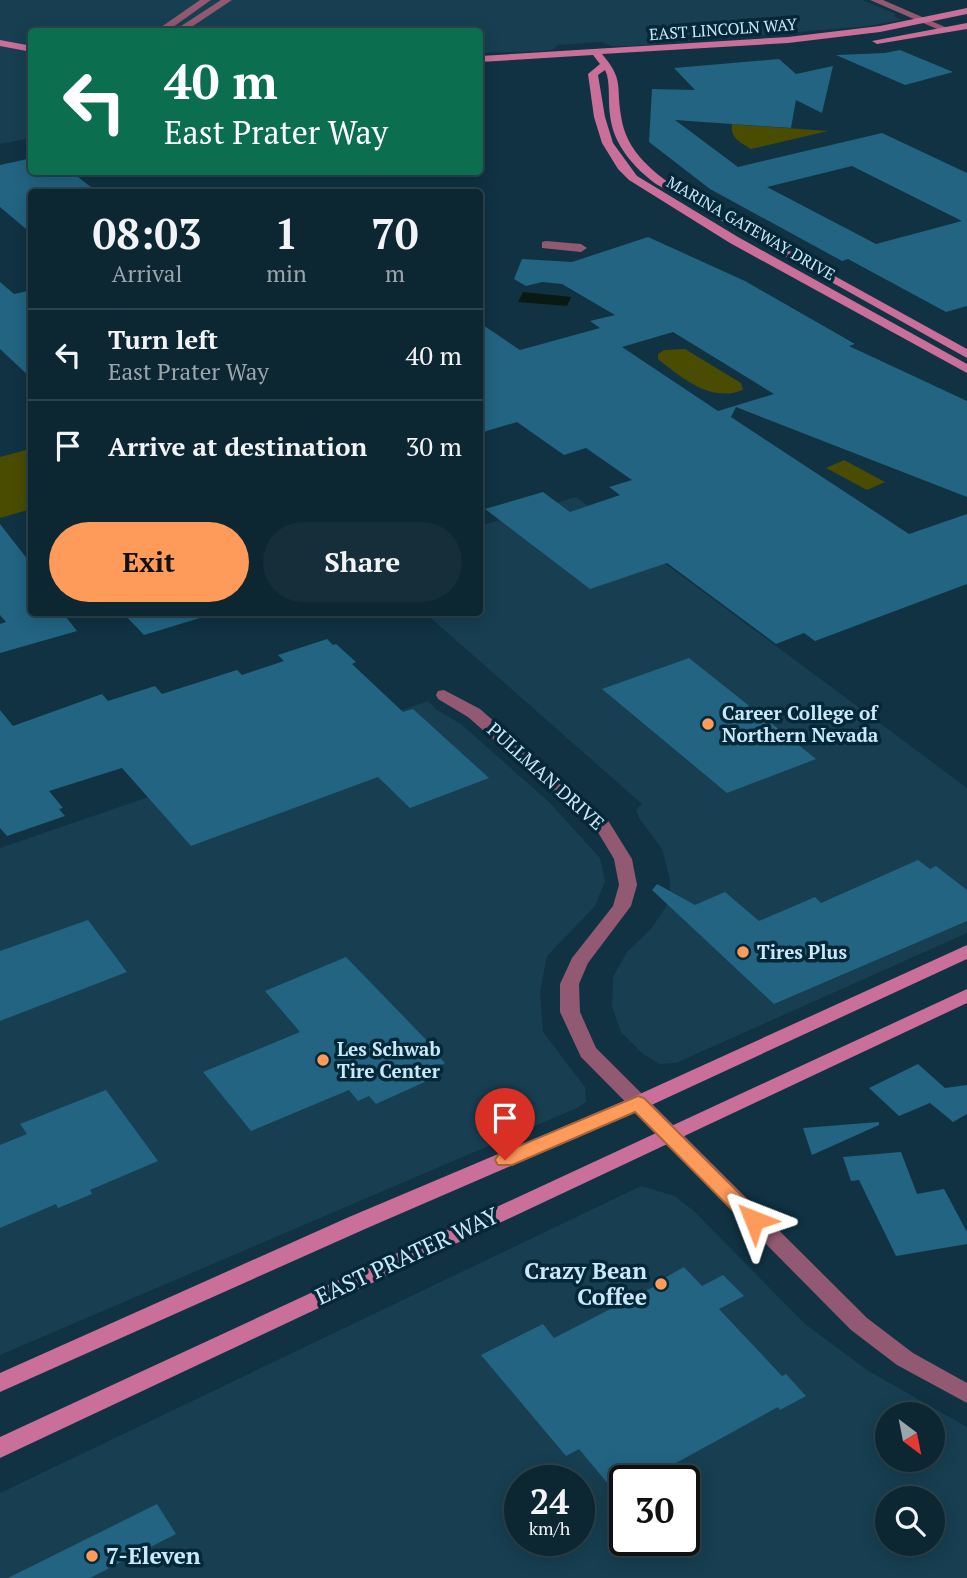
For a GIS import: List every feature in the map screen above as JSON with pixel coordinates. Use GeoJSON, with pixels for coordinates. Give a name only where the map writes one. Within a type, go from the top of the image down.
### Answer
{"type":"FeatureCollection","features":[{"type":"Feature","properties":{"kind":"street"},"geometry":{"type":"LineString","coordinates":[[165,28],[206,0]]}},
{"type":"Feature","properties":{"kind":"street"},"geometry":{"type":"LineString","coordinates":[[183,28],[227,0]]}},
{"type":"Feature","properties":{"kind":"street"},"geometry":{"type":"LineString","coordinates":[[875,0],[947,30]]}},
{"type":"Feature","properties":{"kind":"street","name":"EAST LINCOLN WAY"},"geometry":{"type":"LineString","coordinates":[[483,60],[788,40],[880,30],[967,11]]}},
{"type":"Feature","properties":{"kind":"street","name":"EAST LINCOLN WAY"},"geometry":{"type":"LineString","coordinates":[[703,57],[838,46],[967,26]]}},
{"type":"Feature","properties":{"kind":"street"},"geometry":{"type":"LineString","coordinates":[[0,33],[28,37]]}},
{"type":"Feature","properties":{"kind":"street"},"geometry":{"type":"LineString","coordinates":[[0,43],[28,48]]}},
{"type":"Feature","properties":{"kind":"street","name":"MARINA GATEWAY DRIVE"},"geometry":{"type":"LineString","coordinates":[[597,54],[612,73],[615,119],[620,133],[633,158],[646,172],[682,196],[967,354]]}},
{"type":"Feature","properties":{"kind":"street"},"geometry":{"type":"LineString","coordinates":[[581,66],[616,64]]}},
{"type":"Feature","properties":{"kind":"street","name":"MARINA GATEWAY DRIVE"},"geometry":{"type":"LineString","coordinates":[[604,65],[593,74],[603,138],[618,165],[633,178],[734,240],[967,369]]}},
{"type":"Feature","properties":{"kind":"street"},"geometry":{"type":"LineString","coordinates":[[483,69],[541,67]]}},
{"type":"Feature","properties":{"kind":"street"},"geometry":{"type":"LineString","coordinates":[[546,245],[581,248]]}},
{"type":"Feature","properties":{"kind":"street","name":"PULLMAN DRIVE"},"geometry":{"type":"LineString","coordinates":[[444,695],[474,713],[603,826],[618,844],[626,862],[629,882],[625,902],[614,922],[592,944],[576,966],[570,986],[570,1010],[576,1032],[588,1052],[859,1324],[905,1359],[967,1394]]}},
{"type":"Feature","properties":{"kind":"street"},"geometry":{"type":"LineString","coordinates":[[0,1383],[357,1223],[638,1103],[967,951]]}},
{"type":"Feature","properties":{"kind":"street","name":"EAST PRATER WAY"},"geometry":{"type":"LineString","coordinates":[[0,1448],[967,995]]}},
{"type":"Feature","properties":{"kind":"shaded area"},"geometry":{"type":"Polygon","coordinates":[[[0,0],[862,0],[896,14],[894,16],[901,20],[869,26],[629,46],[611,46],[602,42],[557,45],[554,49],[544,51],[483,53],[483,28],[28,28],[28,139],[0,144],[0,0]]]}},
{"type":"Feature","properties":{"kind":"shaded area"},"geometry":{"type":"Polygon","coordinates":[[[732,124],[828,131],[751,149],[734,137],[732,124]]]}},
{"type":"Feature","properties":{"kind":"shaded area"},"geometry":{"type":"Polygon","coordinates":[[[523,292],[571,297],[567,306],[518,302],[523,292]]]}},
{"type":"Feature","properties":{"kind":"shaded area"},"geometry":{"type":"Polygon","coordinates":[[[685,349],[741,383],[743,390],[731,393],[708,391],[687,381],[658,359],[658,354],[664,350],[685,349]]]}},
{"type":"Feature","properties":{"kind":"shaded area"},"geometry":{"type":"Polygon","coordinates":[[[26,450],[28,452],[28,510],[0,518],[0,457],[26,450]]]}},
{"type":"Feature","properties":{"kind":"shaded area"},"geometry":{"type":"Polygon","coordinates":[[[844,460],[885,482],[867,490],[826,468],[844,460]]]}},
{"type":"Feature","properties":{"kind":"shaded area"},"geometry":{"type":"Polygon","coordinates":[[[576,497],[967,788],[967,933],[676,1063],[660,1064],[643,1054],[621,1032],[612,1007],[613,977],[627,952],[651,929],[669,902],[670,880],[662,849],[636,810],[642,804],[428,616],[483,616],[483,525],[576,497]]]}},
{"type":"Feature","properties":{"kind":"shaded area"},"geometry":{"type":"Polygon","coordinates":[[[428,701],[437,710],[461,724],[550,803],[600,858],[605,881],[595,906],[547,956],[540,992],[543,1032],[585,1087],[586,1102],[0,1355],[0,848],[428,701]]]}},
{"type":"Feature","properties":{"kind":"shaded area"},"geometry":{"type":"Polygon","coordinates":[[[641,1186],[675,1196],[696,1213],[805,1324],[867,1370],[923,1402],[875,1402],[875,1472],[945,1472],[945,1414],[967,1427],[967,1578],[0,1578],[0,1493],[641,1186]]]}},
{"type":"Feature","properties":{"kind":"building"},"geometry":{"type":"Polygon","coordinates":[[[900,50],[953,72],[905,85],[836,55],[885,53],[900,50]]]}},
{"type":"Feature","properties":{"kind":"building"},"geometry":{"type":"Polygon","coordinates":[[[779,59],[796,74],[833,66],[822,113],[796,100],[791,128],[675,120],[738,167],[882,133],[967,173],[967,306],[946,312],[848,259],[842,261],[710,189],[649,142],[652,89],[695,90],[674,68],[779,59]],[[852,166],[767,187],[876,244],[962,221],[852,166]]]}},
{"type":"Feature","properties":{"kind":"building"},"geometry":{"type":"Polygon","coordinates":[[[28,159],[28,175],[76,175],[93,189],[28,189],[28,231],[0,207],[0,165],[28,159]]]}},
{"type":"Feature","properties":{"kind":"building"},"geometry":{"type":"Polygon","coordinates":[[[648,237],[745,281],[855,344],[849,346],[967,401],[967,497],[736,407],[731,417],[909,534],[967,514],[967,584],[815,641],[804,633],[776,644],[667,563],[590,589],[485,509],[543,492],[570,512],[620,495],[609,487],[632,480],[586,448],[564,455],[517,422],[483,432],[483,325],[520,350],[600,328],[590,321],[615,315],[562,284],[542,282],[526,286],[514,279],[522,259],[572,262],[648,237]],[[673,332],[622,347],[718,411],[774,394],[673,332]]]}},
{"type":"Feature","properties":{"kind":"building"},"geometry":{"type":"Polygon","coordinates":[[[0,282],[14,294],[28,291],[28,375],[0,349],[0,282]]]}},
{"type":"Feature","properties":{"kind":"building"},"geometry":{"type":"Polygon","coordinates":[[[0,524],[28,560],[28,616],[65,616],[77,631],[0,653],[0,624],[6,622],[0,615],[0,524]]]}},
{"type":"Feature","properties":{"kind":"building"},"geometry":{"type":"Polygon","coordinates":[[[126,616],[200,616],[200,618],[144,635],[126,616]]]}},
{"type":"Feature","properties":{"kind":"building"},"geometry":{"type":"Polygon","coordinates":[[[327,639],[356,662],[352,664],[403,712],[413,709],[489,778],[410,808],[378,777],[191,846],[122,768],[49,791],[63,808],[59,809],[65,816],[7,836],[0,828],[0,710],[13,726],[102,694],[108,701],[155,686],[162,694],[237,670],[242,675],[284,661],[278,655],[327,639]]]}},
{"type":"Feature","properties":{"kind":"building","name":"Career College of Northern Nevada"},"geometry":{"type":"Polygon","coordinates":[[[689,658],[816,759],[727,793],[602,689],[689,658]]]}},
{"type":"Feature","properties":{"kind":"building"},"geometry":{"type":"Polygon","coordinates":[[[918,860],[930,869],[936,866],[967,890],[967,921],[774,1004],[652,890],[657,884],[695,905],[725,892],[759,921],[815,897],[821,903],[918,860]]]}},
{"type":"Feature","properties":{"kind":"building"},"geometry":{"type":"Polygon","coordinates":[[[88,920],[127,972],[0,1021],[0,951],[88,920]]]}},
{"type":"Feature","properties":{"kind":"building"},"geometry":{"type":"Polygon","coordinates":[[[346,957],[436,1050],[434,1051],[445,1063],[435,1068],[440,1075],[376,1104],[369,1096],[358,1101],[349,1090],[251,1131],[203,1072],[300,1032],[265,991],[346,957]]]}},
{"type":"Feature","properties":{"kind":"building"},"geometry":{"type":"Polygon","coordinates":[[[918,1064],[945,1088],[967,1085],[967,1114],[953,1122],[930,1103],[899,1116],[869,1088],[918,1064]]]}},
{"type":"Feature","properties":{"kind":"building"},"geometry":{"type":"Polygon","coordinates":[[[106,1090],[158,1161],[90,1190],[92,1194],[58,1208],[56,1204],[0,1228],[0,1145],[27,1134],[20,1124],[106,1090]]]}},
{"type":"Feature","properties":{"kind":"building"},"geometry":{"type":"Polygon","coordinates":[[[879,1122],[879,1125],[812,1155],[803,1128],[879,1122]]]}},
{"type":"Feature","properties":{"kind":"building"},"geometry":{"type":"Polygon","coordinates":[[[901,1152],[917,1194],[944,1189],[967,1232],[967,1244],[896,1256],[859,1180],[851,1181],[843,1157],[901,1152]]]}},
{"type":"Feature","properties":{"kind":"building"},"geometry":{"type":"Polygon","coordinates":[[[684,1267],[702,1286],[723,1275],[744,1296],[719,1309],[782,1376],[786,1374],[806,1396],[780,1410],[778,1407],[672,1465],[609,1465],[609,1485],[579,1449],[566,1456],[481,1355],[543,1324],[554,1338],[663,1282],[661,1280],[684,1267]]]}},
{"type":"Feature","properties":{"kind":"building","name":"7-Eleven"},"geometry":{"type":"Polygon","coordinates":[[[157,1504],[176,1534],[90,1578],[8,1578],[157,1504]]]}},
{"type":"Feature","properties":{"kind":"place","name":"Career College of Northern Nevada"},"geometry":{"type":"Point","coordinates":[708,724]}},
{"type":"Feature","properties":{"kind":"place","name":"Tires Plus"},"geometry":{"type":"Point","coordinates":[743,952]}},
{"type":"Feature","properties":{"kind":"place","name":"Les Schwab Tire Center"},"geometry":{"type":"Point","coordinates":[323,1060]}},
{"type":"Feature","properties":{"kind":"place","name":"Crazy Bean Coffee"},"geometry":{"type":"Point","coordinates":[661,1284]}},
{"type":"Feature","properties":{"kind":"place","name":"7-Eleven"},"geometry":{"type":"Point","coordinates":[92,1556]}},
{"type":"Feature","properties":{"kind":"route"},"geometry":{"type":"LineString","coordinates":[[505,1160],[638,1103],[754,1220]]}}]}
